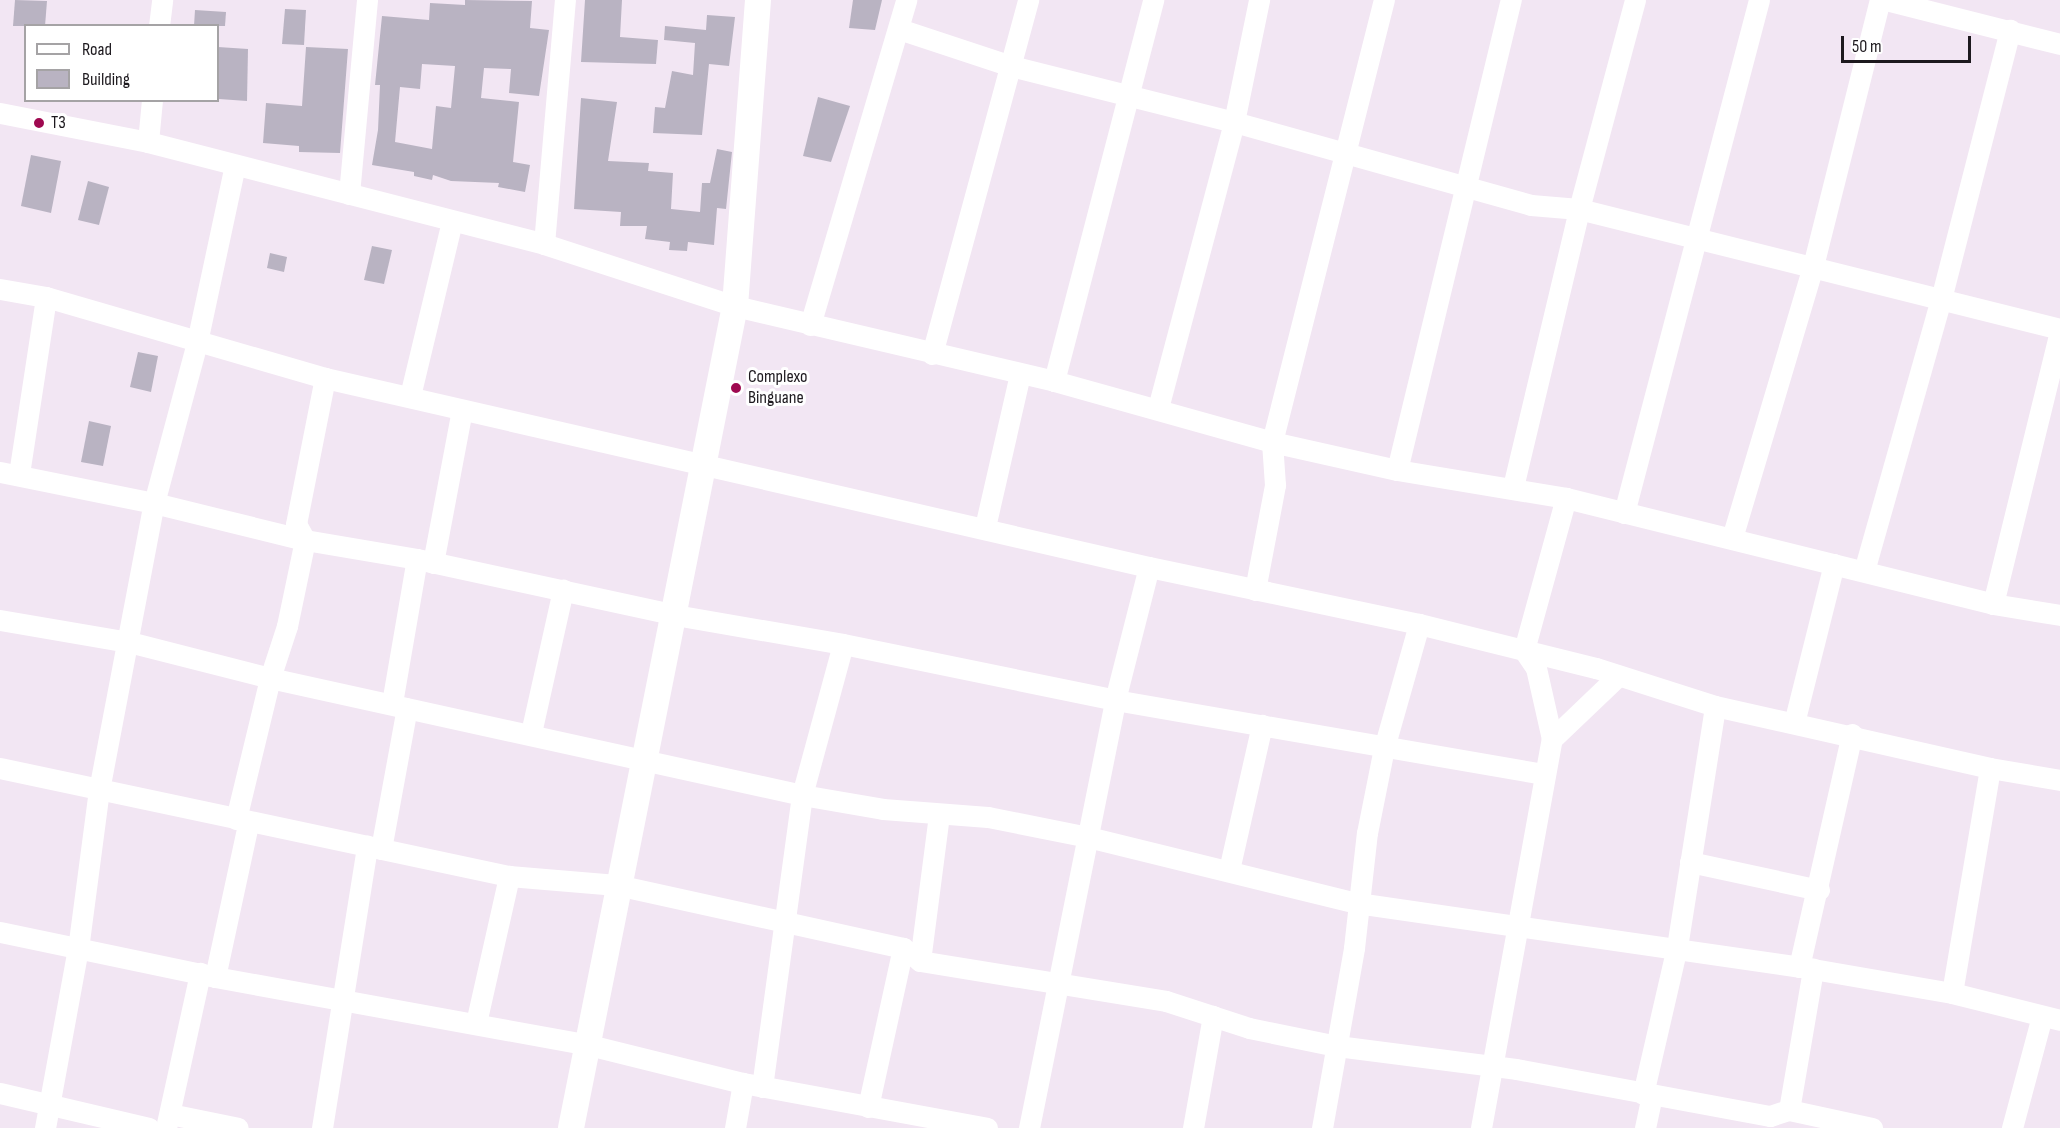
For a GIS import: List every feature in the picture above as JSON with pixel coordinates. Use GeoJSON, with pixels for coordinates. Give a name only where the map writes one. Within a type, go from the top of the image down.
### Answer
{"type":"FeatureCollection","features":[{"type":"Feature","properties":{"kind":"street"},"geometry":{"type":"LineString","coordinates":[[159,24],[162,0]]}},
{"type":"Feature","properties":{"kind":"street"},"geometry":{"type":"LineString","coordinates":[[349,194],[367,0]]}},
{"type":"Feature","properties":{"kind":"street"},"geometry":{"type":"LineString","coordinates":[[544,244],[565,0]]}},
{"type":"Feature","properties":{"kind":"street"},"geometry":{"type":"LineString","coordinates":[[571,1128],[589,1045],[617,885],[675,615],[735,306],[758,0]]}},
{"type":"Feature","properties":{"kind":"street"},"geometry":{"type":"LineString","coordinates":[[810,325],[906,0]]}},
{"type":"Feature","properties":{"kind":"street"},"geometry":{"type":"LineString","coordinates":[[932,354],[1028,0]]}},
{"type":"Feature","properties":{"kind":"street"},"geometry":{"type":"LineString","coordinates":[[1054,381],[1130,96],[1153,0]]}},
{"type":"Feature","properties":{"kind":"street"},"geometry":{"type":"LineString","coordinates":[[1158,408],[1234,122],[1259,0]]}},
{"type":"Feature","properties":{"kind":"street"},"geometry":{"type":"LineString","coordinates":[[1255,590],[1275,485],[1272,442],[1384,0]]}},
{"type":"Feature","properties":{"kind":"street"},"geometry":{"type":"LineString","coordinates":[[1397,470],[1511,0]]}},
{"type":"Feature","properties":{"kind":"street"},"geometry":{"type":"LineString","coordinates":[[1513,487],[1579,209],[1635,0]]}},
{"type":"Feature","properties":{"kind":"street"},"geometry":{"type":"LineString","coordinates":[[1624,513],[1759,0]]}},
{"type":"Feature","properties":{"kind":"street"},"geometry":{"type":"LineString","coordinates":[[1732,538],[1813,266],[1880,0]]}},
{"type":"Feature","properties":{"kind":"street"},"geometry":{"type":"LineString","coordinates":[[1886,0],[2060,44]]}},
{"type":"Feature","properties":{"kind":"street"},"geometry":{"type":"LineString","coordinates":[[899,29],[1011,66],[1234,122],[1531,205],[1579,209],[1698,237],[2060,330],[1993,604]]}},
{"type":"Feature","properties":{"kind":"street"},"geometry":{"type":"LineString","coordinates":[[1864,571],[1941,299],[2010,30]]}},
{"type":"Feature","properties":{"kind":"street"},"geometry":{"type":"LineString","coordinates":[[148,142],[152,102]]}},
{"type":"Feature","properties":{"kind":"street"},"geometry":{"type":"LineString","coordinates":[[0,113],[148,142],[452,220],[544,244],[735,306],[1054,381],[1158,408],[1272,442],[1397,470],[1513,487],[1566,498],[1993,604],[2060,615]]}},
{"type":"Feature","properties":{"kind":"street"},"geometry":{"type":"LineString","coordinates":[[45,1128],[78,949],[99,790],[154,503],[197,342],[235,165]]}},
{"type":"Feature","properties":{"kind":"street"},"geometry":{"type":"LineString","coordinates":[[410,396],[452,220]]}},
{"type":"Feature","properties":{"kind":"street"},"geometry":{"type":"LineString","coordinates":[[0,289],[46,297],[326,378],[985,527],[1149,567],[1419,624],[1618,676],[1715,706],[1852,734],[1990,768],[2060,780]]}},
{"type":"Feature","properties":{"kind":"street"},"geometry":{"type":"LineString","coordinates":[[46,297],[10,473],[154,503],[305,540],[425,561],[675,615],[843,644],[1115,700],[1545,774]]}},
{"type":"Feature","properties":{"kind":"street"},"geometry":{"type":"LineString","coordinates":[[985,527],[1020,374]]}},
{"type":"Feature","properties":{"kind":"street"},"geometry":{"type":"LineString","coordinates":[[238,1128],[168,1121],[207,975],[242,821],[270,678],[287,626],[305,540],[296,524],[326,378]]}},
{"type":"Feature","properties":{"kind":"street"},"geometry":{"type":"LineString","coordinates":[[322,1128],[425,561],[462,410]]}},
{"type":"Feature","properties":{"kind":"street"},"geometry":{"type":"LineString","coordinates":[[1481,1128],[1552,739],[1539,679],[1524,650],[1566,498]]}},
{"type":"Feature","properties":{"kind":"street"},"geometry":{"type":"LineString","coordinates":[[1794,723],[1834,564]]}},
{"type":"Feature","properties":{"kind":"street"},"geometry":{"type":"LineString","coordinates":[[1029,1128],[1115,700],[1149,567]]}},
{"type":"Feature","properties":{"kind":"street"},"geometry":{"type":"LineString","coordinates":[[531,733],[563,591]]}},
{"type":"Feature","properties":{"kind":"street"},"geometry":{"type":"LineString","coordinates":[[0,620],[129,642],[270,678],[531,733],[802,795],[939,814],[988,817],[1088,837],[1357,903],[1517,928],[1677,947],[1806,968],[1952,993],[2051,1018],[2012,1128]]}},
{"type":"Feature","properties":{"kind":"street"},"geometry":{"type":"LineString","coordinates":[[1322,1128],[1354,948],[1357,903],[1384,748],[1419,624]]}},
{"type":"Feature","properties":{"kind":"street"},"geometry":{"type":"LineString","coordinates":[[735,1128],[752,1085],[782,924],[802,795],[843,644]]}},
{"type":"Feature","properties":{"kind":"street"},"geometry":{"type":"LineString","coordinates":[[1552,739],[1618,676]]}},
{"type":"Feature","properties":{"kind":"street"},"geometry":{"type":"LineString","coordinates":[[1645,1128],[1648,1095],[1677,947],[1715,706]]}},
{"type":"Feature","properties":{"kind":"street"},"geometry":{"type":"LineString","coordinates":[[1229,870],[1262,725]]}},
{"type":"Feature","properties":{"kind":"street"},"geometry":{"type":"LineString","coordinates":[[1776,1118],[1819,890],[1852,734]]}},
{"type":"Feature","properties":{"kind":"street"},"geometry":{"type":"LineString","coordinates":[[0,768],[509,876],[617,885],[911,954],[1166,1001],[1249,1028],[1336,1046],[1492,1068],[1776,1118],[1872,1128]]}},
{"type":"Feature","properties":{"kind":"street"},"geometry":{"type":"LineString","coordinates":[[1952,993],[1990,768]]}},
{"type":"Feature","properties":{"kind":"street"},"geometry":{"type":"LineString","coordinates":[[868,1107],[911,954],[939,814]]}},
{"type":"Feature","properties":{"kind":"street"},"geometry":{"type":"LineString","coordinates":[[1690,861],[1819,890]]}},
{"type":"Feature","properties":{"kind":"street"},"geometry":{"type":"LineString","coordinates":[[476,1023],[509,876]]}},
{"type":"Feature","properties":{"kind":"street"},"geometry":{"type":"LineString","coordinates":[[0,932],[207,975],[344,998],[589,1045],[752,1085],[868,1107],[897,1121],[987,1128]]}},
{"type":"Feature","properties":{"kind":"street"},"geometry":{"type":"LineString","coordinates":[[1193,1128],[1213,1016]]}},
{"type":"Feature","properties":{"kind":"street"},"geometry":{"type":"LineString","coordinates":[[0,1093],[149,1128]]}},
{"type":"Feature","properties":{"kind":"building"},"geometry":{"type":"Polygon","coordinates":[[[15,0],[47,1],[45,24],[13,26],[15,0]]]}},
{"type":"Feature","properties":{"kind":"building"},"geometry":{"type":"Polygon","coordinates":[[[465,0],[532,1],[530,28],[549,30],[539,96],[509,93],[511,69],[484,68],[481,98],[519,102],[513,162],[530,165],[525,192],[498,187],[499,183],[451,181],[433,175],[432,180],[414,176],[414,172],[372,165],[378,130],[380,85],[375,85],[382,16],[429,20],[430,3],[465,5],[465,0]],[[422,64],[420,89],[400,87],[395,142],[432,149],[436,106],[451,108],[455,66],[422,64]]]}},
{"type":"Feature","properties":{"kind":"building"},"geometry":{"type":"Polygon","coordinates":[[[585,0],[622,0],[620,37],[658,40],[656,64],[581,62],[585,0]]]}},
{"type":"Feature","properties":{"kind":"building"},"geometry":{"type":"Polygon","coordinates":[[[853,0],[882,0],[875,30],[849,28],[853,0]]]}},
{"type":"Feature","properties":{"kind":"building"},"geometry":{"type":"Polygon","coordinates":[[[285,9],[306,10],[304,45],[282,44],[285,9]]]}},
{"type":"Feature","properties":{"kind":"building"},"geometry":{"type":"Polygon","coordinates":[[[195,10],[226,12],[225,26],[194,24],[195,10]]]}},
{"type":"Feature","properties":{"kind":"building"},"geometry":{"type":"Polygon","coordinates":[[[707,15],[735,17],[729,66],[709,64],[702,135],[653,133],[655,107],[665,108],[672,71],[693,75],[695,43],[664,40],[665,26],[706,30],[707,15]]]}},
{"type":"Feature","properties":{"kind":"building"},"geometry":{"type":"Polygon","coordinates":[[[219,47],[248,49],[247,101],[219,99],[219,47]]]}},
{"type":"Feature","properties":{"kind":"building"},"geometry":{"type":"Polygon","coordinates":[[[306,47],[348,49],[340,153],[299,152],[299,146],[263,143],[266,103],[302,106],[306,47]]]}},
{"type":"Feature","properties":{"kind":"building"},"geometry":{"type":"Polygon","coordinates":[[[818,97],[850,106],[831,162],[803,156],[818,97]]]}},
{"type":"Feature","properties":{"kind":"building"},"geometry":{"type":"Polygon","coordinates":[[[581,98],[617,102],[608,161],[649,163],[648,171],[673,173],[671,209],[700,212],[702,183],[710,183],[717,149],[732,152],[726,209],[717,208],[714,245],[688,242],[687,251],[669,250],[670,242],[645,239],[647,226],[620,226],[621,212],[574,209],[581,98]]]}},
{"type":"Feature","properties":{"kind":"building"},"geometry":{"type":"Polygon","coordinates":[[[31,155],[61,161],[51,213],[21,206],[31,155]]]}},
{"type":"Feature","properties":{"kind":"building"},"geometry":{"type":"Polygon","coordinates":[[[88,181],[109,187],[99,225],[78,220],[88,181]]]}},
{"type":"Feature","properties":{"kind":"building"},"geometry":{"type":"Polygon","coordinates":[[[372,246],[392,250],[384,284],[364,280],[372,246]]]}},
{"type":"Feature","properties":{"kind":"building"},"geometry":{"type":"Polygon","coordinates":[[[270,253],[287,257],[284,272],[267,268],[270,253]]]}},
{"type":"Feature","properties":{"kind":"building"},"geometry":{"type":"Polygon","coordinates":[[[138,352],[158,356],[151,392],[130,387],[138,352]]]}},
{"type":"Feature","properties":{"kind":"building"},"geometry":{"type":"Polygon","coordinates":[[[89,421],[111,426],[103,466],[81,462],[89,421]]]}},
{"type":"Feature","properties":{"kind":"place","name":"T3"},"geometry":{"type":"Point","coordinates":[39,123]}},
{"type":"Feature","properties":{"kind":"place","name":"Complexo Binguane"},"geometry":{"type":"Point","coordinates":[736,388]}}]}
